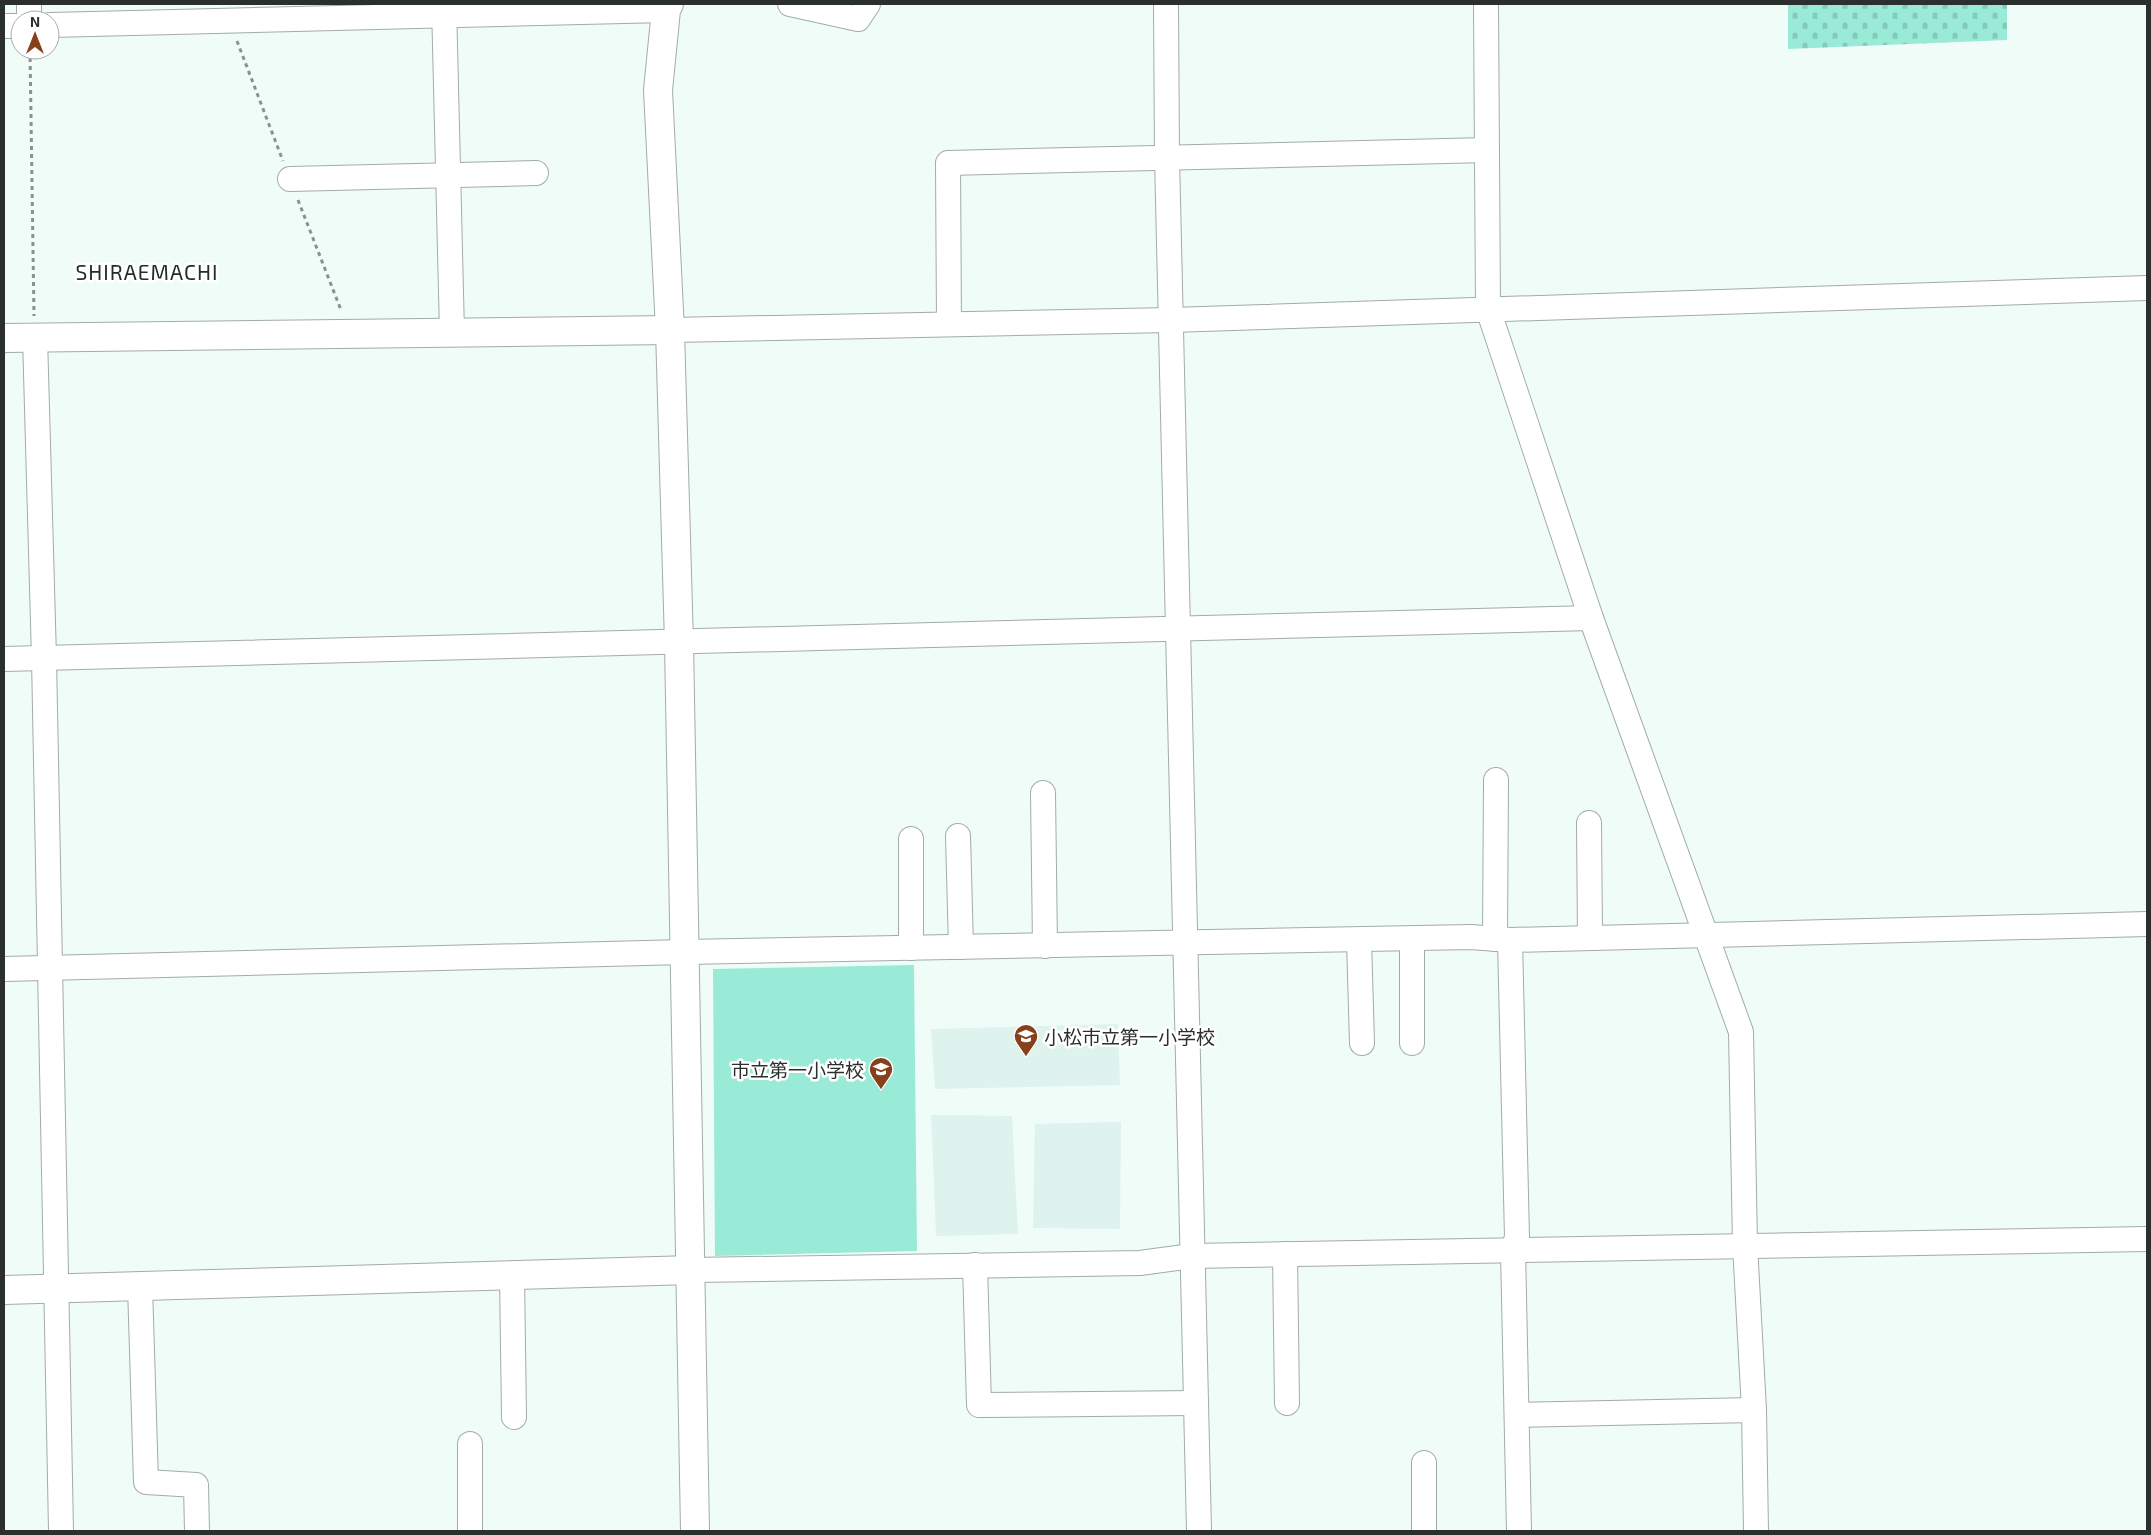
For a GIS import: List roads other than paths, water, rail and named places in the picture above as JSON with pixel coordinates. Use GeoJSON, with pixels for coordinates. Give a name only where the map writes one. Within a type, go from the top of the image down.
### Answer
{"type":"FeatureCollection","features":[{"type":"Feature","properties":{"kind":"street"},"geometry":{"type":"LineString","coordinates":[[790,4],[858,18],[868,4]]}},
{"type":"Feature","properties":{"kind":"street"},"geometry":{"type":"LineString","coordinates":[[1166,4],[1167,157],[1179,629],[1184,944],[1199,1531]]}},
{"type":"Feature","properties":{"kind":"street"},"geometry":{"type":"LineString","coordinates":[[1486,4],[1488,309],[1591,618],[1741,1032],[1745,1245],[1754,1410],[1756,1531]]}},
{"type":"Feature","properties":{"kind":"street"},"geometry":{"type":"LineString","coordinates":[[60,25],[444,10],[668,7],[658,90],[670,330],[679,642],[692,1270],[695,1531]]}},
{"type":"Feature","properties":{"kind":"street"},"geometry":{"type":"LineString","coordinates":[[444,10],[452,333]]}},
{"type":"Feature","properties":{"kind":"street"},"geometry":{"type":"LineString","coordinates":[[949,324],[948,163],[1487,150]]}},
{"type":"Feature","properties":{"kind":"street"},"geometry":{"type":"LineString","coordinates":[[290,179],[536,174]]}},
{"type":"Feature","properties":{"kind":"street"},"geometry":{"type":"LineString","coordinates":[[4,338],[349,332],[452,333],[670,330],[1171,320],[2147,288]]}},
{"type":"Feature","properties":{"kind":"street"},"geometry":{"type":"LineString","coordinates":[[35,337],[44,658],[61,1531]]}},
{"type":"Feature","properties":{"kind":"street"},"geometry":{"type":"LineString","coordinates":[[4,659],[1591,618]]}},
{"type":"Feature","properties":{"kind":"street"},"geometry":{"type":"LineString","coordinates":[[1496,780],[1517,1237],[1513,1250],[1520,1531]]}},
{"type":"Feature","properties":{"kind":"street"},"geometry":{"type":"LineString","coordinates":[[1043,792],[1045,946]]}},
{"type":"Feature","properties":{"kind":"street"},"geometry":{"type":"LineString","coordinates":[[1589,823],[1590,937]]}},
{"type":"Feature","properties":{"kind":"street"},"geometry":{"type":"LineString","coordinates":[[958,836],[961,947]]}},
{"type":"Feature","properties":{"kind":"street"},"geometry":{"type":"LineString","coordinates":[[911,839],[911,948]]}},
{"type":"Feature","properties":{"kind":"street"},"geometry":{"type":"LineString","coordinates":[[4,969],[684,952],[1503,939],[2147,924]]}},
{"type":"Feature","properties":{"kind":"street"},"geometry":{"type":"LineString","coordinates":[[1412,939],[1412,1043]]}},
{"type":"Feature","properties":{"kind":"street"},"geometry":{"type":"LineString","coordinates":[[1359,940],[1362,1043]]}},
{"type":"Feature","properties":{"kind":"street"},"geometry":{"type":"LineString","coordinates":[[4,1290],[692,1270],[1140,1263],[1192,1256],[2147,1239]]}},
{"type":"Feature","properties":{"kind":"street"},"geometry":{"type":"LineString","coordinates":[[1285,1254],[1287,1403]]}},
{"type":"Feature","properties":{"kind":"street"},"geometry":{"type":"LineString","coordinates":[[976,1265],[979,1405],[1195,1403]]}},
{"type":"Feature","properties":{"kind":"street"},"geometry":{"type":"LineString","coordinates":[[512,1275],[514,1417]]}},
{"type":"Feature","properties":{"kind":"street"},"geometry":{"type":"LineString","coordinates":[[140,1286],[146,1482],[196,1485],[197,1531]]}},
{"type":"Feature","properties":{"kind":"street"},"geometry":{"type":"LineString","coordinates":[[1517,1414],[1754,1410]]}},
{"type":"Feature","properties":{"kind":"street"},"geometry":{"type":"LineString","coordinates":[[470,1444],[470,1531]]}},
{"type":"Feature","properties":{"kind":"street"},"geometry":{"type":"LineString","coordinates":[[1424,1464],[1424,1531]]}},
{"type":"Feature","properties":{"kind":"place","name":"小松市立第一小学校"},"geometry":{"type":"Point","coordinates":[1026,1057]}},
{"type":"Feature","properties":{"kind":"place","name":"市立第一小学校"},"geometry":{"type":"Point","coordinates":[881,1090]}},
{"type":"Feature","properties":{"kind":"district","name":"SHIRAEMACHI"},"geometry":{"type":"Point","coordinates":[147,271]}}]}
